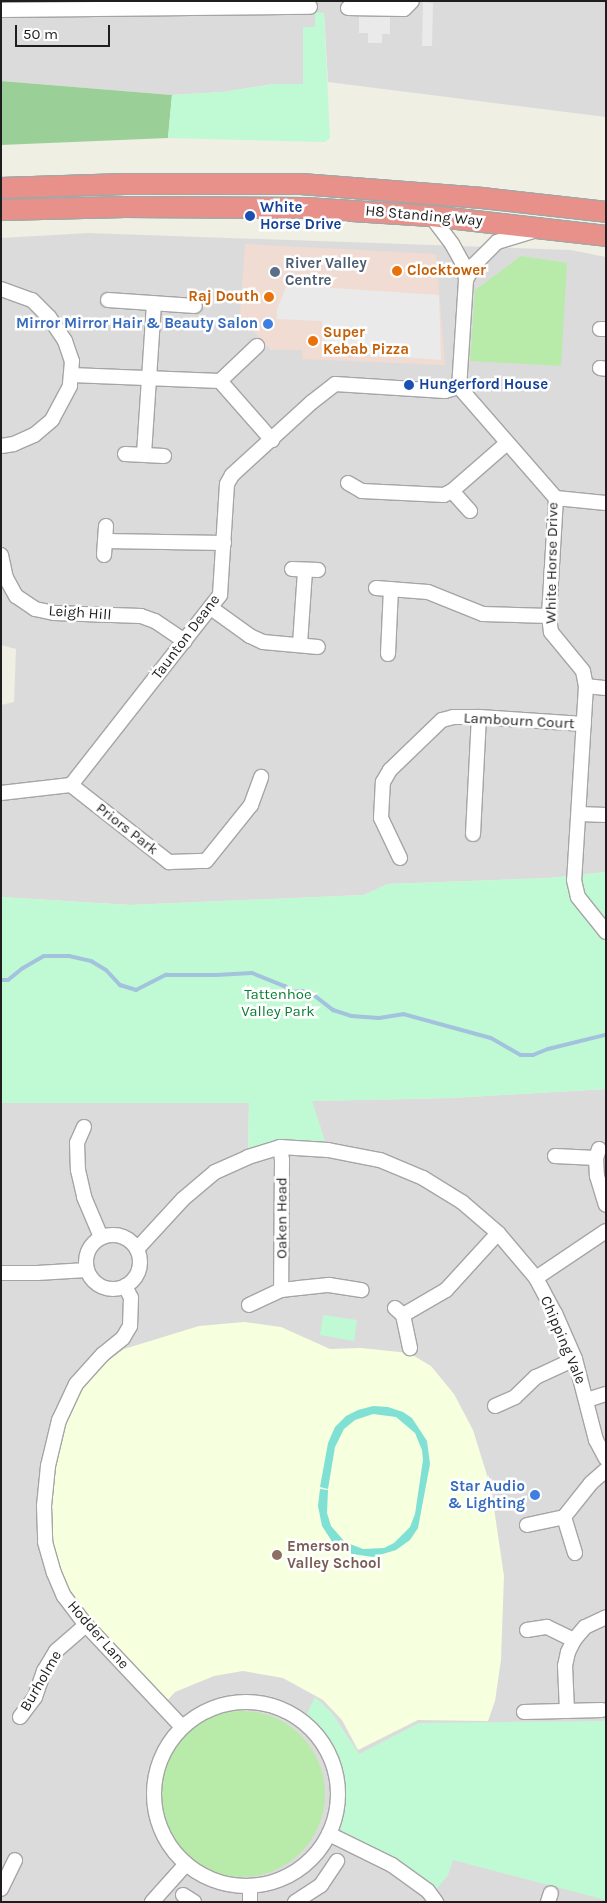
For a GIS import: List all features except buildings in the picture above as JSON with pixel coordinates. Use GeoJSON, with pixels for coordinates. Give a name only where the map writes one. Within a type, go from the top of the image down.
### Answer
{"type":"FeatureCollection","features":[{"type":"Feature","properties":{"kind":"highway","name":"H8 Standing Way"},"geometry":{"type":"LineString","coordinates":[[1,188],[125,184],[301,184],[565,206],[606,212]]}},
{"type":"Feature","properties":{"kind":"highway","name":"H8 Standing Way"},"geometry":{"type":"LineString","coordinates":[[1,210],[125,207],[304,208],[431,216],[606,236]]}},
{"type":"Feature","properties":{"kind":"street"},"geometry":{"type":"LineString","coordinates":[[348,8],[404,9],[412,1]]}},
{"type":"Feature","properties":{"kind":"street"},"geometry":{"type":"LineString","coordinates":[[1,10],[121,5],[310,9]]}},
{"type":"Feature","properties":{"kind":"street"},"geometry":{"type":"LineString","coordinates":[[431,216],[452,244],[462,262],[466,280],[459,387]]}},
{"type":"Feature","properties":{"kind":"street"},"geometry":{"type":"LineString","coordinates":[[466,280],[474,265],[497,242],[545,228]]}},
{"type":"Feature","properties":{"kind":"street"},"geometry":{"type":"LineString","coordinates":[[1,289],[32,300],[49,318],[65,341],[72,361],[70,386],[52,420],[34,435],[14,444],[1,446]]}},
{"type":"Feature","properties":{"kind":"street"},"geometry":{"type":"LineString","coordinates":[[108,300],[195,306]]}},
{"type":"Feature","properties":{"kind":"street"},"geometry":{"type":"LineString","coordinates":[[144,454],[154,303]]}},
{"type":"Feature","properties":{"kind":"street"},"geometry":{"type":"LineString","coordinates":[[71,375],[220,381],[257,346]]}},
{"type":"Feature","properties":{"kind":"street"},"geometry":{"type":"LineString","coordinates":[[220,381],[272,440]]}},
{"type":"Feature","properties":{"kind":"street","name":"Taunton Deane"},"geometry":{"type":"LineString","coordinates":[[71,785],[220,595],[227,484],[232,475],[335,384],[445,391],[459,387]]}},
{"type":"Feature","properties":{"kind":"street","name":"White Horse Drive"},"geometry":{"type":"LineString","coordinates":[[459,387],[556,498],[549,616],[551,632],[583,671],[586,686],[574,880],[578,897],[606,932]]}},
{"type":"Feature","properties":{"kind":"street"},"geometry":{"type":"LineString","coordinates":[[348,482],[362,491],[444,495],[452,491],[507,443]]}},
{"type":"Feature","properties":{"kind":"street"},"geometry":{"type":"LineString","coordinates":[[125,454],[164,456]]}},
{"type":"Feature","properties":{"kind":"street"},"geometry":{"type":"LineString","coordinates":[[452,491],[470,511]]}},
{"type":"Feature","properties":{"kind":"street"},"geometry":{"type":"LineString","coordinates":[[556,498],[606,503]]}},
{"type":"Feature","properties":{"kind":"street"},"geometry":{"type":"LineString","coordinates":[[106,526],[105,548],[224,543]]}},
{"type":"Feature","properties":{"kind":"street","name":"Leigh Hill"},"geometry":{"type":"LineString","coordinates":[[1,555],[6,578],[16,596],[35,609],[54,613],[141,616],[155,621],[185,641]]}},
{"type":"Feature","properties":{"kind":"street"},"geometry":{"type":"LineString","coordinates":[[300,644],[305,570]]}},
{"type":"Feature","properties":{"kind":"street"},"geometry":{"type":"LineString","coordinates":[[376,588],[428,592],[483,614],[549,616]]}},
{"type":"Feature","properties":{"kind":"street"},"geometry":{"type":"LineString","coordinates":[[387,654],[390,590]]}},
{"type":"Feature","properties":{"kind":"street"},"geometry":{"type":"LineString","coordinates":[[211,608],[256,639],[318,647]]}},
{"type":"Feature","properties":{"kind":"street"},"geometry":{"type":"LineString","coordinates":[[586,686],[606,688]]}},
{"type":"Feature","properties":{"kind":"street","name":"Lambourn Court"},"geometry":{"type":"LineString","coordinates":[[400,858],[380,818],[383,782],[390,770],[442,720],[453,717],[479,717],[584,724]]}},
{"type":"Feature","properties":{"kind":"street"},"geometry":{"type":"LineString","coordinates":[[473,834],[479,717]]}},
{"type":"Feature","properties":{"kind":"street","name":"Priors Park"},"geometry":{"type":"LineString","coordinates":[[71,785],[169,862],[206,861],[252,805],[261,777]]}},
{"type":"Feature","properties":{"kind":"street"},"geometry":{"type":"LineString","coordinates":[[1,793],[71,785]]}},
{"type":"Feature","properties":{"kind":"street"},"geometry":{"type":"LineString","coordinates":[[579,814],[606,815]]}},
{"type":"Feature","properties":{"kind":"street"},"geometry":{"type":"LineString","coordinates":[[84,1127],[77,1143],[78,1170],[84,1197],[102,1237]]}},
{"type":"Feature","properties":{"kind":"street","name":"Chipping Vale"},"geometry":{"type":"LineString","coordinates":[[137,1250],[183,1199],[215,1172],[248,1157],[280,1147],[328,1150],[380,1160],[423,1178],[462,1202],[498,1233],[536,1278],[555,1313],[575,1359],[596,1440],[606,1459]]}},
{"type":"Feature","properties":{"kind":"street","name":"Oaken Head"},"geometry":{"type":"LineString","coordinates":[[280,1147],[282,1160],[281,1290]]}},
{"type":"Feature","properties":{"kind":"street"},"geometry":{"type":"LineString","coordinates":[[554,1156],[598,1154],[597,1176],[606,1205]]}},
{"type":"Feature","properties":{"kind":"street"},"geometry":{"type":"LineString","coordinates":[[536,1278],[606,1231]]}},
{"type":"Feature","properties":{"kind":"street"},"geometry":{"type":"LineString","coordinates":[[410,1348],[399,1311],[446,1290],[498,1233]]}},
{"type":"Feature","properties":{"kind":"street"},"geometry":{"type":"LineString","coordinates":[[110,1235],[126,1238],[137,1250],[140,1266],[132,1281],[125,1286],[110,1288],[103,1286],[91,1277],[87,1270],[87,1255],[90,1248],[102,1237],[110,1235]]}},
{"type":"Feature","properties":{"kind":"street"},"geometry":{"type":"LineString","coordinates":[[1,1272],[37,1273],[87,1270]]}},
{"type":"Feature","properties":{"kind":"street"},"geometry":{"type":"LineString","coordinates":[[249,1306],[281,1290],[329,1285],[356,1291]]}},
{"type":"Feature","properties":{"kind":"street","name":"Hodder Lane"},"geometry":{"type":"LineString","coordinates":[[125,1286],[131,1298],[130,1326],[123,1338],[103,1354],[76,1384],[59,1420],[48,1466],[44,1506],[45,1542],[54,1573],[64,1596],[86,1625],[182,1727]]}},
{"type":"Feature","properties":{"kind":"street"},"geometry":{"type":"LineString","coordinates":[[496,1406],[515,1397],[536,1377],[575,1359]]}},
{"type":"Feature","properties":{"kind":"street"},"geometry":{"type":"LineString","coordinates":[[587,1400],[606,1394]]}},
{"type":"Feature","properties":{"kind":"street"},"geometry":{"type":"LineString","coordinates":[[527,1525],[564,1517],[591,1483],[606,1470]]}},
{"type":"Feature","properties":{"kind":"street"},"geometry":{"type":"LineString","coordinates":[[564,1517],[575,1553]]}},
{"type":"Feature","properties":{"kind":"street"},"geometry":{"type":"LineString","coordinates":[[567,1710],[565,1666],[574,1640],[585,1627],[606,1617]]}},
{"type":"Feature","properties":{"kind":"street","name":"Burholme"},"geometry":{"type":"LineString","coordinates":[[20,1717],[35,1697],[44,1671],[56,1651],[86,1625]]}},
{"type":"Feature","properties":{"kind":"street"},"geometry":{"type":"LineString","coordinates":[[527,1630],[547,1627],[574,1640]]}},
{"type":"Feature","properties":{"kind":"street"},"geometry":{"type":"LineString","coordinates":[[254,1702],[278,1708],[296,1717],[316,1734],[331,1759],[338,1787],[336,1819],[329,1834],[316,1855],[294,1873],[271,1884],[250,1887],[224,1884],[200,1875],[186,1864],[163,1834],[156,1814],[155,1778],[168,1742],[194,1717],[230,1703],[254,1702]]}},
{"type":"Feature","properties":{"kind":"street"},"geometry":{"type":"LineString","coordinates":[[524,1712],[602,1710]]}},
{"type":"Feature","properties":{"kind":"street"},"geometry":{"type":"LineString","coordinates":[[329,1834],[392,1865],[428,1892],[436,1902]]}},
{"type":"Feature","properties":{"kind":"street"},"geometry":{"type":"LineString","coordinates":[[1,1889],[15,1860]]}},
{"type":"Feature","properties":{"kind":"street"},"geometry":{"type":"LineString","coordinates":[[295,1902],[321,1885],[337,1861]]}},
{"type":"Feature","properties":{"kind":"street"},"geometry":{"type":"LineString","coordinates":[[152,1902],[186,1864]]}},
{"type":"Feature","properties":{"kind":"street"},"geometry":{"type":"LineString","coordinates":[[250,1887],[250,1902]]}},
{"type":"Feature","properties":{"kind":"shaded area"},"geometry":{"type":"Polygon","coordinates":[[[1,1],[606,1],[606,117],[328,82],[324,13],[315,27],[303,27],[303,84],[274,84],[223,92],[172,95],[1,81],[1,1]]]}},
{"type":"Feature","properties":{"kind":"shaded area"},"geometry":{"type":"Polygon","coordinates":[[[423,2],[433,3],[432,46],[422,46],[423,2]]]}},
{"type":"Feature","properties":{"kind":"shaded area"},"geometry":{"type":"Polygon","coordinates":[[[359,13],[390,13],[390,34],[382,34],[382,43],[368,43],[368,33],[359,33],[359,13]]]}},
{"type":"Feature","properties":{"kind":"shaded area"},"geometry":{"type":"Polygon","coordinates":[[[89,233],[571,250],[606,257],[606,872],[550,878],[388,884],[364,895],[130,905],[1,897],[1,705],[14,702],[16,649],[1,645],[1,238],[89,233]]]}},
{"type":"Feature","properties":{"kind":"shaded area"},"geometry":{"type":"Polygon","coordinates":[[[245,244],[436,254],[445,365],[302,359],[302,350],[271,350],[240,316],[245,244]]]}},
{"type":"Feature","properties":{"kind":"shaded area"},"geometry":{"type":"Polygon","coordinates":[[[287,285],[439,295],[441,360],[322,351],[322,321],[277,319],[277,309],[287,285]]]}},
{"type":"Feature","properties":{"kind":"shaded area"},"geometry":{"type":"Polygon","coordinates":[[[606,1089],[606,1902],[1,1902],[1,1103],[249,1103],[248,1156],[328,1150],[311,1101],[451,1098],[606,1089]]]}},
{"type":"Feature","properties":{"kind":"shaded area","name":"Emerson Valley School"},"geometry":{"type":"Polygon","coordinates":[[[244,1322],[281,1327],[330,1349],[361,1348],[409,1353],[431,1366],[454,1394],[473,1430],[491,1488],[504,1576],[501,1660],[495,1701],[488,1721],[418,1720],[358,1750],[342,1720],[323,1700],[283,1678],[243,1671],[214,1676],[175,1692],[165,1703],[86,1618],[59,1579],[49,1533],[47,1490],[66,1417],[83,1386],[101,1366],[124,1349],[199,1326],[244,1322]]]}},
{"type":"Feature","properties":{"kind":"shaded area"},"geometry":{"type":"Polygon","coordinates":[[[373,1406],[388,1407],[403,1412],[412,1418],[427,1441],[430,1464],[418,1528],[410,1540],[396,1550],[373,1557],[352,1554],[333,1543],[322,1526],[318,1506],[320,1489],[328,1490],[327,1513],[331,1526],[345,1542],[363,1549],[384,1548],[394,1543],[410,1527],[415,1514],[423,1460],[422,1450],[415,1433],[396,1417],[373,1414],[355,1420],[344,1429],[335,1447],[328,1489],[320,1487],[328,1443],[335,1427],[346,1416],[373,1406]]]}},
{"type":"Feature","properties":{"kind":"green space"},"geometry":{"type":"Polygon","coordinates":[[[315,12],[324,13],[330,138],[325,142],[168,138],[172,95],[223,92],[274,84],[303,84],[303,27],[315,27],[315,12]]]}},
{"type":"Feature","properties":{"kind":"green space"},"geometry":{"type":"Polygon","coordinates":[[[1,81],[172,95],[168,138],[1,145],[1,81]]]}},
{"type":"Feature","properties":{"kind":"green space"},"geometry":{"type":"Polygon","coordinates":[[[521,256],[567,263],[561,366],[470,361],[475,290],[521,256]]]}},
{"type":"Feature","properties":{"kind":"green space","name":"Tattenhoe Valley Park"},"geometry":{"type":"Polygon","coordinates":[[[606,872],[606,1089],[451,1098],[312,1101],[328,1150],[248,1157],[249,1103],[1,1103],[1,897],[130,905],[364,895],[388,884],[550,878],[606,872]]]}},
{"type":"Feature","properties":{"kind":"green space"},"geometry":{"type":"Polygon","coordinates":[[[323,1315],[357,1320],[354,1341],[320,1335],[323,1315]]]}},
{"type":"Feature","properties":{"kind":"green space"},"geometry":{"type":"Polygon","coordinates":[[[315,1697],[332,1713],[359,1754],[419,1723],[606,1721],[606,1900],[453,1860],[448,1875],[435,1891],[347,1838],[337,1823],[342,1783],[336,1764],[326,1743],[305,1718],[315,1697]]]}},
{"type":"Feature","properties":{"kind":"green space"},"geometry":{"type":"Polygon","coordinates":[[[234,1711],[250,1711],[274,1717],[301,1735],[319,1762],[325,1794],[319,1826],[301,1853],[274,1871],[250,1877],[234,1877],[210,1871],[189,1858],[178,1847],[165,1826],[159,1802],[159,1786],[165,1762],[178,1741],[189,1730],[210,1717],[234,1711]]]}},
{"type":"Feature","properties":{"kind":"waterway"},"geometry":{"type":"LineString","coordinates":[[1,980],[8,980],[23,968],[44,956],[69,956],[91,961],[106,970],[120,985],[136,990],[166,975],[252,973],[285,986],[291,992],[302,991],[315,996],[333,1010],[351,1016],[379,1018],[403,1014],[491,1038],[521,1055],[533,1055],[548,1049],[605,1035]]}},
{"type":"Feature","properties":{"kind":"place","name":"White Horse Drive"},"geometry":{"type":"Point","coordinates":[250,216]}},
{"type":"Feature","properties":{"kind":"place","name":"Clocktower"},"geometry":{"type":"Point","coordinates":[397,271]}},
{"type":"Feature","properties":{"kind":"place","name":"River Valley Centre"},"geometry":{"type":"Point","coordinates":[275,272]}},
{"type":"Feature","properties":{"kind":"place","name":"Raj Douth"},"geometry":{"type":"Point","coordinates":[269,297]}},
{"type":"Feature","properties":{"kind":"place","name":"Mirror Mirror Hair & Beauty Salon"},"geometry":{"type":"Point","coordinates":[268,324]}},
{"type":"Feature","properties":{"kind":"place","name":"Super Kebab Pizza"},"geometry":{"type":"Point","coordinates":[313,341]}},
{"type":"Feature","properties":{"kind":"place","name":"Hungerford House"},"geometry":{"type":"Point","coordinates":[409,385]}},
{"type":"Feature","properties":{"kind":"place","name":"Star Audio & Lighting"},"geometry":{"type":"Point","coordinates":[535,1495]}},
{"type":"Feature","properties":{"kind":"place","name":"Emerson Valley School"},"geometry":{"type":"Point","coordinates":[277,1555]}}]}
